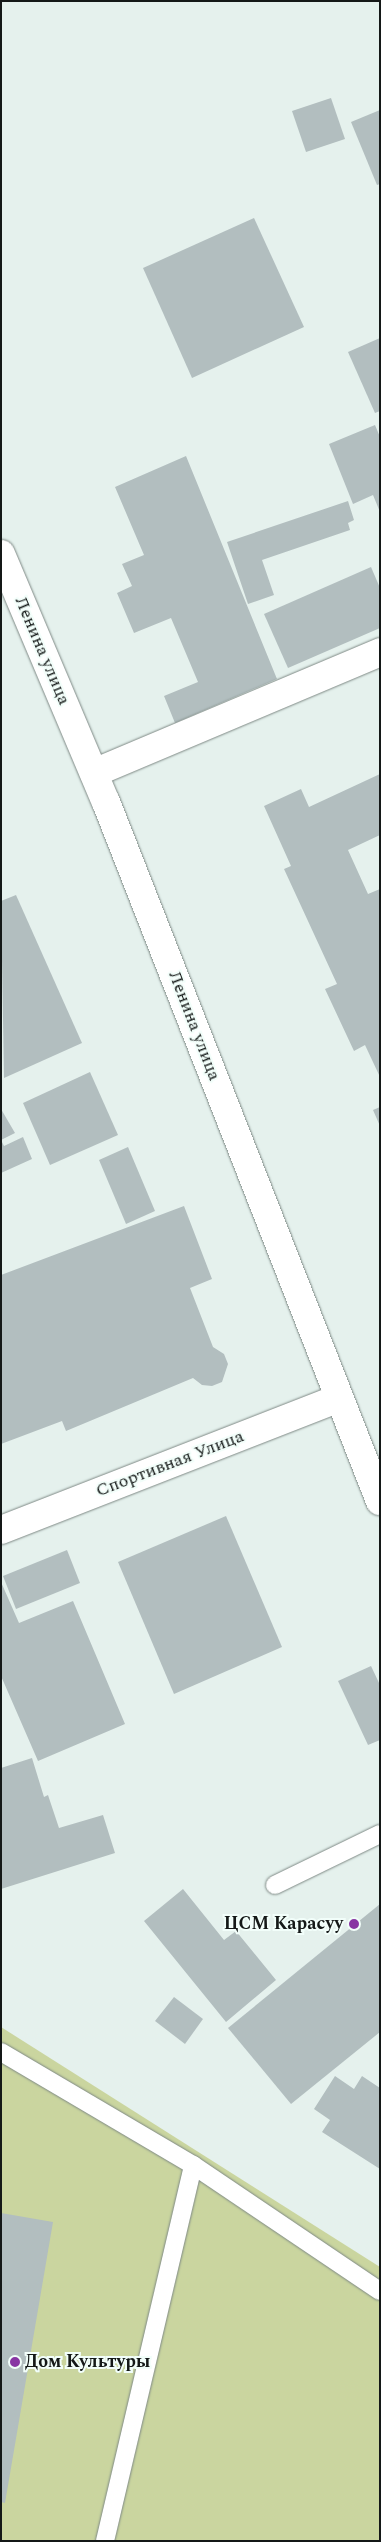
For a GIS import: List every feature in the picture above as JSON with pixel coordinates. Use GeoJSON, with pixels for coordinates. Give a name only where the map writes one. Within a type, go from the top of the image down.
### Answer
{"type":"FeatureCollection","features":[{"type":"Feature","properties":{"kind":"main road","name":"Ленина улица"},"geometry":{"type":"LineString","coordinates":[[1,554],[94,774],[380,1501]]}},
{"type":"Feature","properties":{"kind":"main road"},"geometry":{"type":"LineString","coordinates":[[94,774],[380,652]]}},
{"type":"Feature","properties":{"kind":"main road","name":"Спортивная Улица"},"geometry":{"type":"LineString","coordinates":[[1,1530],[340,1398]]}},
{"type":"Feature","properties":{"kind":"lane"},"geometry":{"type":"LineString","coordinates":[[274,1885],[380,1834]]}},
{"type":"Feature","properties":{"kind":"lane"},"geometry":{"type":"LineString","coordinates":[[1,2052],[193,2165],[380,2291]]}},
{"type":"Feature","properties":{"kind":"lane"},"geometry":{"type":"LineString","coordinates":[[105,2541],[193,2165]]}},
{"type":"Feature","properties":{"kind":"green space"},"geometry":{"type":"Polygon","coordinates":[[[1,2027],[380,2267],[380,2541],[1,2541],[1,2027]]]}},
{"type":"Feature","properties":{"kind":"building"},"geometry":{"type":"Polygon","coordinates":[[[331,98],[345,139],[306,152],[292,111],[331,98]]]}},
{"type":"Feature","properties":{"kind":"building"},"geometry":{"type":"Polygon","coordinates":[[[380,110],[380,184],[377,185],[351,122],[380,110]]]}},
{"type":"Feature","properties":{"kind":"building"},"geometry":{"type":"Polygon","coordinates":[[[254,218],[304,327],[192,378],[143,268],[254,218]]]}},
{"type":"Feature","properties":{"kind":"building"},"geometry":{"type":"Polygon","coordinates":[[[380,338],[380,411],[375,413],[348,352],[380,338]]]}},
{"type":"Feature","properties":{"kind":"building"},"geometry":{"type":"Polygon","coordinates":[[[375,425],[380,437],[380,512],[373,495],[353,504],[329,444],[375,425]]]}},
{"type":"Feature","properties":{"kind":"building"},"geometry":{"type":"Polygon","coordinates":[[[186,456],[277,679],[175,723],[164,696],[198,682],[171,618],[134,633],[117,593],[132,586],[122,564],[144,555],[115,487],[186,456]]]}},
{"type":"Feature","properties":{"kind":"building"},"geometry":{"type":"Polygon","coordinates":[[[348,501],[354,520],[348,523],[350,530],[262,560],[274,595],[248,604],[227,542],[348,501]]]}},
{"type":"Feature","properties":{"kind":"building"},"geometry":{"type":"Polygon","coordinates":[[[371,567],[380,588],[380,628],[288,668],[264,614],[371,567]]]}},
{"type":"Feature","properties":{"kind":"building"},"geometry":{"type":"Polygon","coordinates":[[[380,774],[380,835],[348,850],[368,894],[380,889],[380,1077],[365,1045],[354,1051],[325,989],[337,984],[284,869],[291,866],[264,806],[301,789],[309,807],[380,774]]]}},
{"type":"Feature","properties":{"kind":"building"},"geometry":{"type":"Polygon","coordinates":[[[16,895],[82,1043],[4,1078],[1,901],[16,895]]]}},
{"type":"Feature","properties":{"kind":"building"},"geometry":{"type":"Polygon","coordinates":[[[90,1072],[118,1135],[50,1165],[23,1103],[90,1072]]]}},
{"type":"Feature","properties":{"kind":"building"},"geometry":{"type":"Polygon","coordinates":[[[380,1107],[380,1126],[373,1110],[380,1107]]]}},
{"type":"Feature","properties":{"kind":"building"},"geometry":{"type":"Polygon","coordinates":[[[1,1109],[15,1133],[1,1140],[1,1109]]]}},
{"type":"Feature","properties":{"kind":"building"},"geometry":{"type":"Polygon","coordinates":[[[23,1137],[32,1159],[1,1173],[1,1140],[4,1146],[23,1137]]]}},
{"type":"Feature","properties":{"kind":"building"},"geometry":{"type":"Polygon","coordinates":[[[128,1147],[155,1211],[126,1224],[99,1160],[128,1147]]]}},
{"type":"Feature","properties":{"kind":"building"},"geometry":{"type":"Polygon","coordinates":[[[184,1206],[212,1279],[190,1288],[213,1347],[224,1354],[228,1364],[222,1382],[212,1386],[202,1385],[193,1378],[66,1431],[62,1421],[1,1444],[1,1275],[184,1206]]]}},
{"type":"Feature","properties":{"kind":"building"},"geometry":{"type":"Polygon","coordinates":[[[226,1516],[282,1647],[174,1694],[118,1562],[226,1516]]]}},
{"type":"Feature","properties":{"kind":"building"},"geometry":{"type":"Polygon","coordinates":[[[67,1550],[80,1583],[16,1609],[3,1576],[67,1550]]]}},
{"type":"Feature","properties":{"kind":"building"},"geometry":{"type":"Polygon","coordinates":[[[1,1582],[19,1623],[73,1601],[125,1724],[38,1761],[1,1676],[1,1582]]]}},
{"type":"Feature","properties":{"kind":"building"},"geometry":{"type":"Polygon","coordinates":[[[371,1666],[380,1685],[380,1740],[368,1745],[338,1681],[371,1666]]]}},
{"type":"Feature","properties":{"kind":"building"},"geometry":{"type":"Polygon","coordinates":[[[32,1758],[44,1797],[48,1795],[59,1828],[103,1815],[115,1853],[1,1889],[1,1768],[32,1758]]]}},
{"type":"Feature","properties":{"kind":"building"},"geometry":{"type":"Polygon","coordinates":[[[183,1889],[224,1940],[236,1931],[276,1980],[226,2022],[144,1921],[183,1889]]]}},
{"type":"Feature","properties":{"kind":"building"},"geometry":{"type":"Polygon","coordinates":[[[380,1904],[380,2032],[291,2104],[228,2028],[380,1904]]]}},
{"type":"Feature","properties":{"kind":"building"},"geometry":{"type":"Polygon","coordinates":[[[174,1997],[203,2019],[185,2044],[155,2021],[174,1997]]]}},
{"type":"Feature","properties":{"kind":"building"},"geometry":{"type":"Polygon","coordinates":[[[335,2076],[354,2089],[362,2076],[380,2088],[380,2169],[322,2132],[330,2120],[314,2109],[335,2076]]]}},
{"type":"Feature","properties":{"kind":"building","name":"Дом Культуры"},"geometry":{"type":"Polygon","coordinates":[[[1,2213],[53,2222],[5,2503],[1,2502],[1,2213]]]}},
{"type":"Feature","properties":{"kind":"place","name":"ЦСМ Карасуу"},"geometry":{"type":"Point","coordinates":[354,1924]}},
{"type":"Feature","properties":{"kind":"place","name":"Дом Культуры"},"geometry":{"type":"Point","coordinates":[15,2362]}}]}
